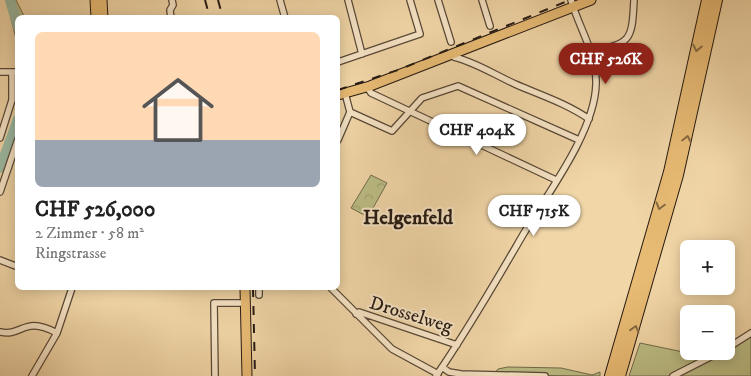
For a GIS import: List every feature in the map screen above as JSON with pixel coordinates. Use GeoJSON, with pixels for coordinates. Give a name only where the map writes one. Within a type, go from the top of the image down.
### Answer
{"type":"FeatureCollection","features":[{"type":"Feature","properties":{"kind":"highway"},"geometry":{"type":"LineString","coordinates":[[610,376],[665,186],[707,0]]}},
{"type":"Feature","properties":{"kind":"highway"},"geometry":{"type":"LineString","coordinates":[[620,376],[670,204],[717,0]]}},
{"type":"Feature","properties":{"kind":"main road"},"geometry":{"type":"LineString","coordinates":[[95,0],[96,15]]}},
{"type":"Feature","properties":{"kind":"main road"},"geometry":{"type":"LineString","coordinates":[[102,0],[103,15]]}},
{"type":"Feature","properties":{"kind":"main road"},"geometry":{"type":"LineString","coordinates":[[341,94],[367,87],[452,54],[572,4],[591,0]]}},
{"type":"Feature","properties":{"kind":"main road"},"geometry":{"type":"LineString","coordinates":[[245,290],[247,376]]}},
{"type":"Feature","properties":{"kind":"street"},"geometry":{"type":"LineString","coordinates":[[171,15],[170,10],[174,5],[172,0]]}},
{"type":"Feature","properties":{"kind":"street"},"geometry":{"type":"LineString","coordinates":[[280,0],[284,15]]}},
{"type":"Feature","properties":{"kind":"street"},"geometry":{"type":"LineString","coordinates":[[348,0],[362,54]]}},
{"type":"Feature","properties":{"kind":"street"},"geometry":{"type":"LineString","coordinates":[[340,61],[420,34],[410,0]]}},
{"type":"Feature","properties":{"kind":"street"},"geometry":{"type":"LineString","coordinates":[[438,0],[451,42]]}},
{"type":"Feature","properties":{"kind":"street"},"geometry":{"type":"LineString","coordinates":[[482,0],[490,26]]}},
{"type":"Feature","properties":{"kind":"street"},"geometry":{"type":"LineString","coordinates":[[590,50],[614,47],[626,40],[631,29],[634,0]]}},
{"type":"Feature","properties":{"kind":"street"},"geometry":{"type":"LineString","coordinates":[[333,290],[392,349],[437,375],[556,180],[579,140],[588,119],[596,84],[590,50],[572,4]]}},
{"type":"Feature","properties":{"kind":"street"},"geometry":{"type":"LineString","coordinates":[[452,54],[454,57],[530,91],[550,97],[556,103],[588,119]]}},
{"type":"Feature","properties":{"kind":"street"},"geometry":{"type":"LineString","coordinates":[[0,72],[15,72],[12,100],[0,138]]}},
{"type":"Feature","properties":{"kind":"street"},"geometry":{"type":"LineString","coordinates":[[341,94],[350,112],[392,131],[422,98],[458,86],[579,140]]}},
{"type":"Feature","properties":{"kind":"street"},"geometry":{"type":"LineString","coordinates":[[367,87],[371,92],[408,112],[556,180]]}},
{"type":"Feature","properties":{"kind":"street"},"geometry":{"type":"LineString","coordinates":[[340,135],[350,112]]}},
{"type":"Feature","properties":{"kind":"street"},"geometry":{"type":"LineString","coordinates":[[0,192],[15,148]]}},
{"type":"Feature","properties":{"kind":"street"},"geometry":{"type":"LineString","coordinates":[[0,260],[15,266]]}},
{"type":"Feature","properties":{"kind":"street"},"geometry":{"type":"LineString","coordinates":[[32,376],[57,333],[71,290]]}},
{"type":"Feature","properties":{"kind":"street"},"geometry":{"type":"LineString","coordinates":[[259,290],[259,295]]}},
{"type":"Feature","properties":{"kind":"street"},"geometry":{"type":"LineString","coordinates":[[216,376],[214,303],[246,303]]}},
{"type":"Feature","properties":{"kind":"street","name":"Drosselweg"},"geometry":{"type":"LineString","coordinates":[[356,314],[359,312],[457,345]]}},
{"type":"Feature","properties":{"kind":"street"},"geometry":{"type":"LineString","coordinates":[[0,332],[9,333],[31,324],[57,333]]}},
{"type":"Feature","properties":{"kind":"street"},"geometry":{"type":"LineString","coordinates":[[735,343],[751,333]]}},
{"type":"Feature","properties":{"kind":"street"},"geometry":{"type":"LineString","coordinates":[[673,376],[704,360]]}},
{"type":"Feature","properties":{"kind":"street"},"geometry":{"type":"LineString","coordinates":[[442,367],[449,372],[461,374],[545,376]]}},
{"type":"Feature","properties":{"kind":"green space"},"geometry":{"type":"Polygon","coordinates":[[[6,0],[16,0],[24,15],[15,15],[15,34],[6,0]]]}},
{"type":"Feature","properties":{"kind":"green space"},"geometry":{"type":"Polygon","coordinates":[[[371,175],[387,183],[368,217],[351,208],[371,175]]]}},
{"type":"Feature","properties":{"kind":"green space"},"geometry":{"type":"Polygon","coordinates":[[[751,333],[751,376],[629,376],[640,343],[680,351],[680,360],[735,360],[735,342],[751,333]]]}},
{"type":"Feature","properties":{"kind":"green space"},"geometry":{"type":"Polygon","coordinates":[[[508,367],[561,368],[592,375],[600,372],[600,376],[493,375],[498,369],[508,367]]]}},
{"type":"Feature","properties":{"kind":"waterway"},"geometry":{"type":"LineString","coordinates":[[10,0],[15,17]]}},
{"type":"Feature","properties":{"kind":"waterway"},"geometry":{"type":"LineString","coordinates":[[0,168],[15,127]]}},
{"type":"Feature","properties":{"kind":"railway"},"geometry":{"type":"LineString","coordinates":[[205,0],[209,15]]}},
{"type":"Feature","properties":{"kind":"railway"},"geometry":{"type":"LineString","coordinates":[[218,0],[222,15]]}},
{"type":"Feature","properties":{"kind":"railway"},"geometry":{"type":"LineString","coordinates":[[340,89],[398,70],[570,0]]}},
{"type":"Feature","properties":{"kind":"railway"},"geometry":{"type":"LineString","coordinates":[[253,290],[255,376]]}},
{"type":"Feature","properties":{"kind":"district","name":"Helgenfeld"},"geometry":{"type":"Point","coordinates":[408,218]}}]}
